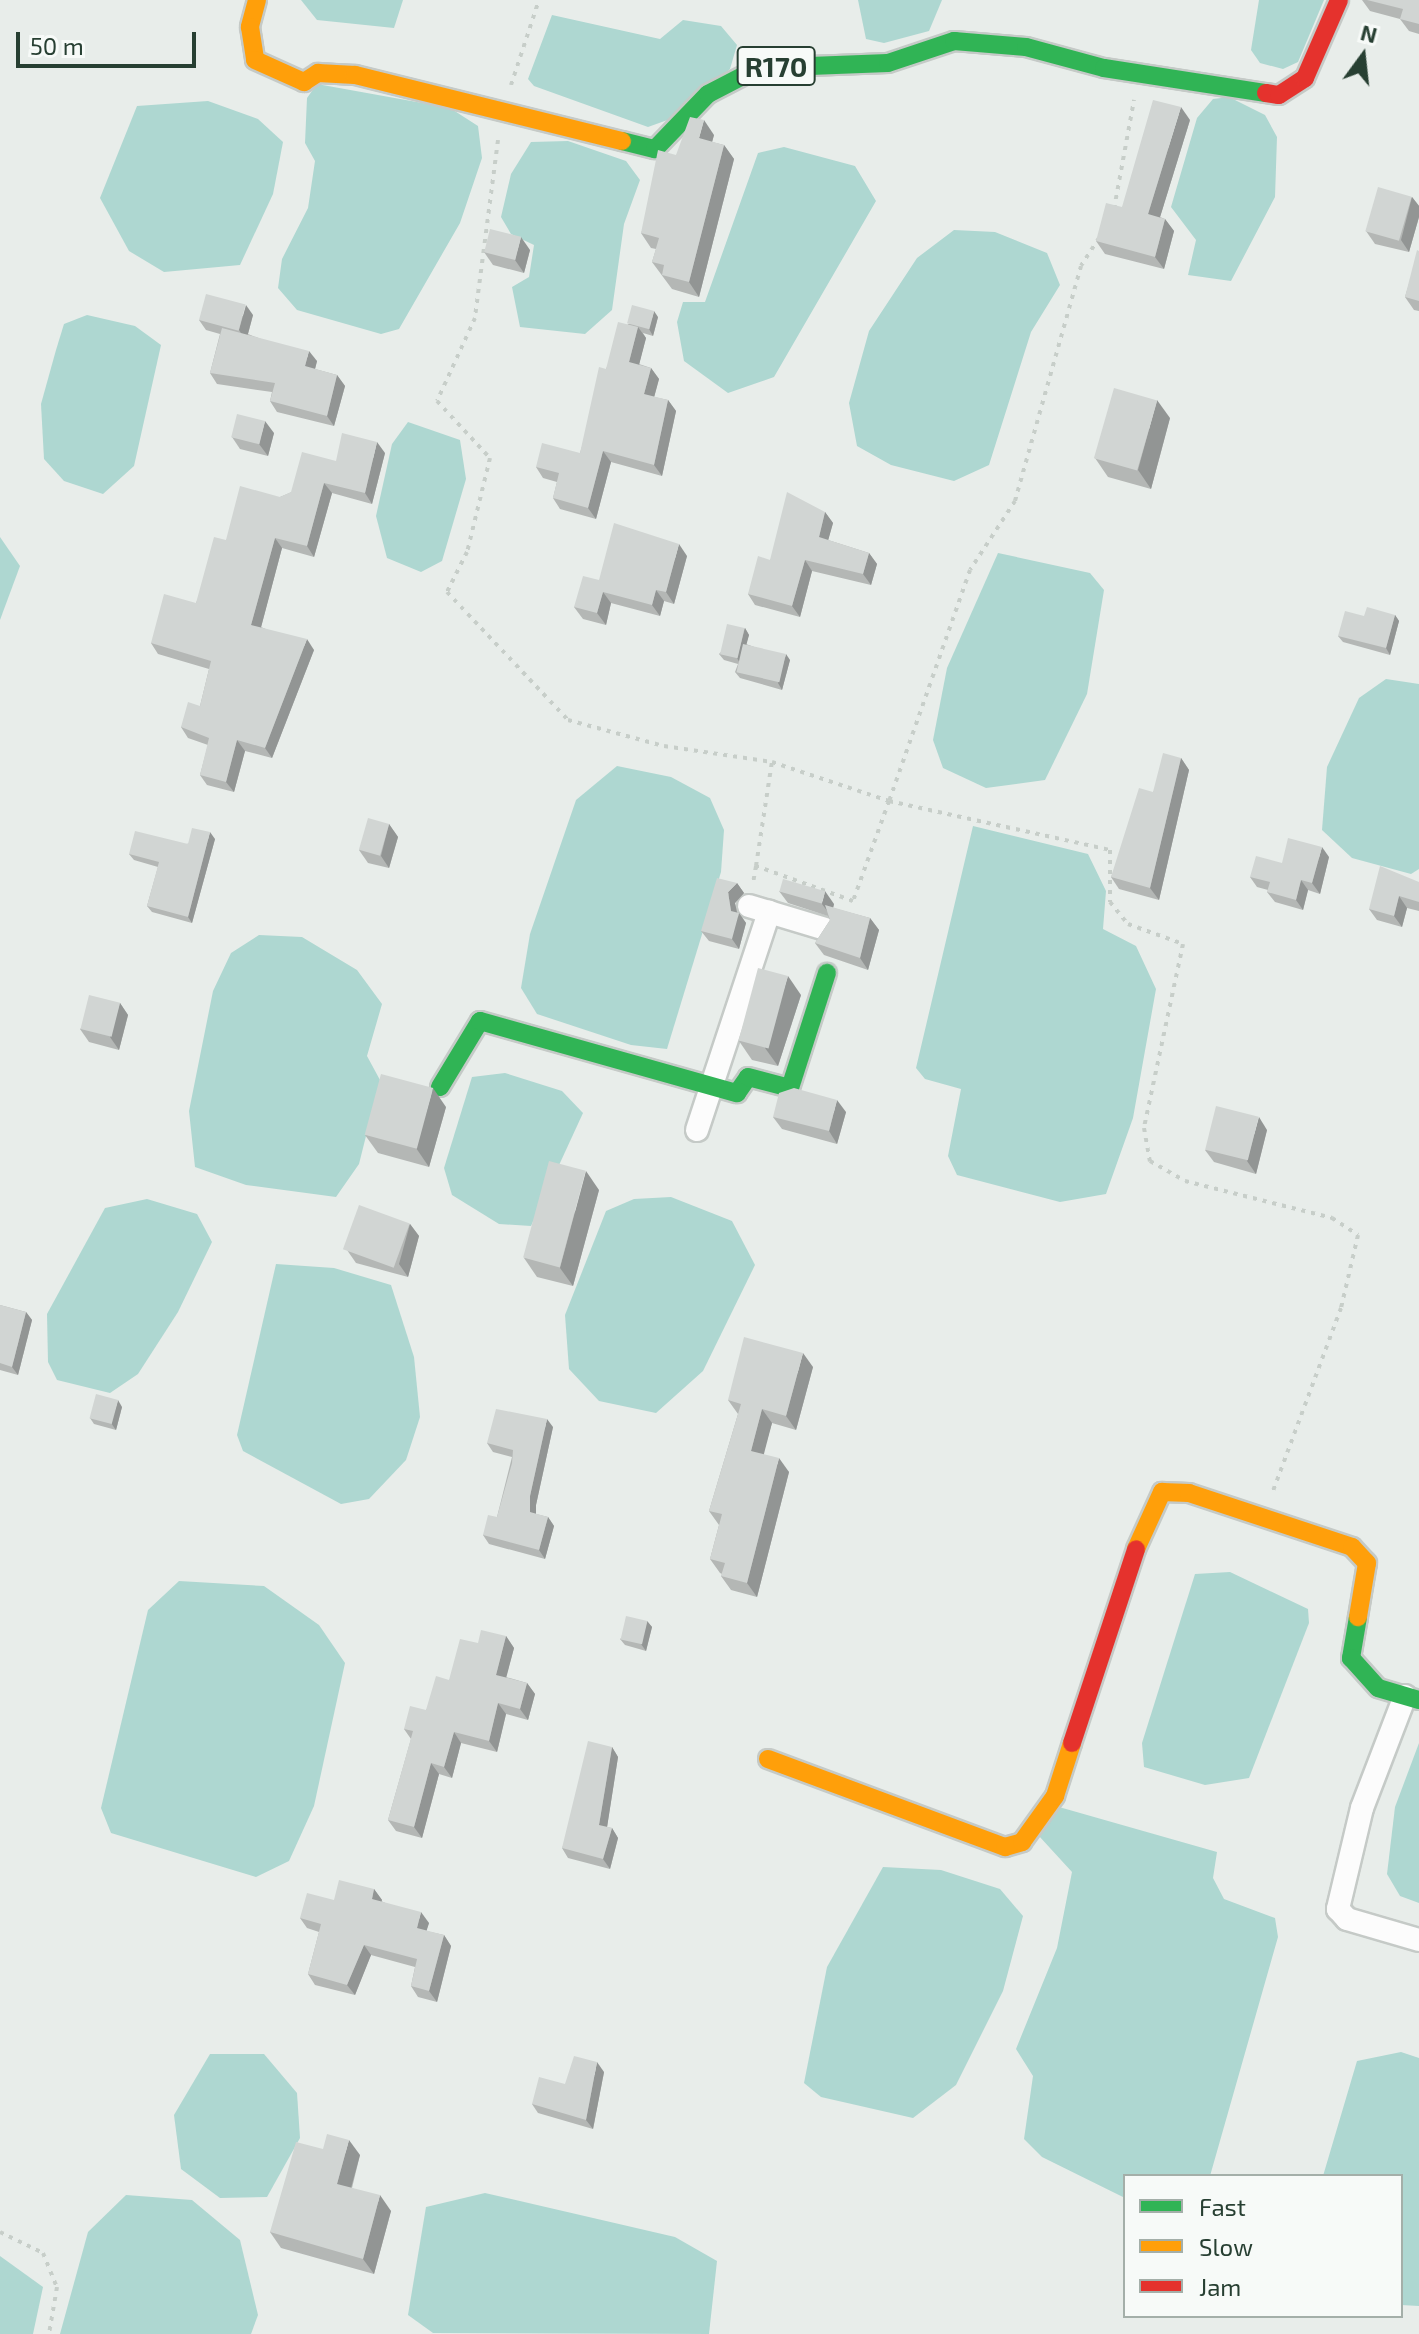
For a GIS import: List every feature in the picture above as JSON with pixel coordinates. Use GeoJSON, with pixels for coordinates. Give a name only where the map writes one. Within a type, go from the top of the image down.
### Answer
{"type":"FeatureCollection","features":[{"type":"Feature","properties":{"kind":"street","name":"R170"},"geometry":{"type":"LineString","coordinates":[[257,0],[250,27],[255,60],[304,82],[318,73],[355,75],[501,116],[655,149],[708,94],[758,68],[888,63],[954,41],[1026,47],[1139,74],[1279,95],[1305,78],[1339,0]]}},
{"type":"Feature","properties":{"kind":"street"},"geometry":{"type":"LineString","coordinates":[[697,1130],[759,909],[825,929]]}},
{"type":"Feature","properties":{"kind":"street"},"geometry":{"type":"LineString","coordinates":[[440,1087],[480,1021],[737,1093],[748,1077],[790,1088],[827,973]]}},
{"type":"Feature","properties":{"kind":"street"},"geometry":{"type":"LineString","coordinates":[[768,1759],[913,1818],[1005,1847],[1022,1842],[1055,1796],[1144,1523],[1162,1492],[1189,1493],[1352,1547],[1367,1563],[1351,1658],[1378,1688],[1412,1698],[1362,1808],[1338,1909],[1347,1919],[1419,1940]]}},
{"type":"Feature","properties":{"kind":"path"},"geometry":{"type":"LineString","coordinates":[[539,0],[501,116],[475,318],[437,401],[490,458],[467,552],[447,592],[568,720],[664,746],[772,762],[889,801],[1110,850],[1109,889],[1119,913],[1128,924],[1183,944],[1144,1128],[1150,1161],[1185,1181],[1332,1218],[1358,1235],[1341,1308],[1263,1517]]}},
{"type":"Feature","properties":{"kind":"path"},"geometry":{"type":"LineString","coordinates":[[1112,218],[1139,74]]}},
{"type":"Feature","properties":{"kind":"path"},"geometry":{"type":"LineString","coordinates":[[756,866],[853,901],[970,570],[1015,501],[1081,266],[1104,230]]}},
{"type":"Feature","properties":{"kind":"path"},"geometry":{"type":"LineString","coordinates":[[759,909],[756,866],[772,762]]}},
{"type":"Feature","properties":{"kind":"path"},"geometry":{"type":"LineString","coordinates":[[0,2232],[43,2253],[57,2287],[49,2334]]}},
{"type":"Feature","properties":{"kind":"water"},"geometry":{"type":"Polygon","coordinates":[[[301,0],[403,0],[394,28],[317,20],[301,0]]]}},
{"type":"Feature","properties":{"kind":"water"},"geometry":{"type":"Polygon","coordinates":[[[858,0],[942,0],[929,31],[884,43],[866,39],[858,0]]]}},
{"type":"Feature","properties":{"kind":"water"},"geometry":{"type":"Polygon","coordinates":[[[1259,0],[1324,0],[1298,62],[1283,69],[1260,63],[1251,50],[1259,0]]]}},
{"type":"Feature","properties":{"kind":"water"},"geometry":{"type":"Polygon","coordinates":[[[552,15],[660,39],[683,20],[721,26],[737,45],[730,69],[673,118],[648,127],[534,86],[528,79],[552,15]]]}},
{"type":"Feature","properties":{"kind":"water"},"geometry":{"type":"Polygon","coordinates":[[[317,84],[450,108],[478,126],[482,158],[460,223],[399,329],[381,334],[297,310],[278,288],[282,259],[308,208],[315,161],[305,143],[307,98],[317,84]]]}},
{"type":"Feature","properties":{"kind":"water"},"geometry":{"type":"Polygon","coordinates":[[[1229,97],[1265,115],[1277,137],[1275,197],[1231,281],[1188,275],[1196,240],[1171,207],[1197,118],[1213,99],[1229,97]]]}},
{"type":"Feature","properties":{"kind":"water"},"geometry":{"type":"Polygon","coordinates":[[[208,101],[258,119],[283,142],[273,194],[240,265],[164,272],[129,251],[100,198],[137,106],[208,101]]]}},
{"type":"Feature","properties":{"kind":"water"},"geometry":{"type":"Polygon","coordinates":[[[568,141],[626,161],[640,180],[624,224],[612,310],[585,334],[520,327],[512,287],[529,277],[534,245],[511,234],[501,217],[511,174],[531,142],[568,141]]]}},
{"type":"Feature","properties":{"kind":"water"},"geometry":{"type":"Polygon","coordinates":[[[784,147],[855,166],[876,201],[774,377],[728,393],[684,361],[677,322],[683,302],[705,302],[758,153],[784,147]]]}},
{"type":"Feature","properties":{"kind":"water"},"geometry":{"type":"Polygon","coordinates":[[[954,230],[995,232],[1047,253],[1060,285],[1031,332],[989,465],[954,481],[891,465],[857,446],[849,403],[869,331],[917,258],[954,230]]]}},
{"type":"Feature","properties":{"kind":"water"},"geometry":{"type":"Polygon","coordinates":[[[87,315],[135,326],[161,345],[134,466],[103,494],[64,481],[44,459],[41,404],[56,350],[64,324],[87,315]]]}},
{"type":"Feature","properties":{"kind":"water"},"geometry":{"type":"Polygon","coordinates":[[[408,422],[460,440],[466,479],[442,561],[421,572],[387,558],[376,516],[392,444],[408,422]]]}},
{"type":"Feature","properties":{"kind":"water"},"geometry":{"type":"Polygon","coordinates":[[[0,537],[20,566],[0,620],[0,537]]]}},
{"type":"Feature","properties":{"kind":"water"},"geometry":{"type":"Polygon","coordinates":[[[998,553],[1090,573],[1104,590],[1087,694],[1045,780],[986,788],[943,768],[933,740],[947,668],[998,553]]]}},
{"type":"Feature","properties":{"kind":"water"},"geometry":{"type":"Polygon","coordinates":[[[1386,679],[1419,684],[1419,869],[1411,874],[1352,858],[1322,830],[1327,767],[1359,698],[1386,679]]]}},
{"type":"Feature","properties":{"kind":"water"},"geometry":{"type":"Polygon","coordinates":[[[617,766],[671,777],[710,798],[724,830],[721,872],[667,1049],[631,1045],[537,1014],[521,988],[530,934],[576,800],[617,766]]]}},
{"type":"Feature","properties":{"kind":"water"},"geometry":{"type":"Polygon","coordinates":[[[973,826],[1088,854],[1106,891],[1103,929],[1136,946],[1156,989],[1133,1118],[1106,1194],[1060,1202],[957,1175],[948,1156],[961,1089],[925,1079],[916,1068],[973,826]]]}},
{"type":"Feature","properties":{"kind":"water"},"geometry":{"type":"Polygon","coordinates":[[[259,935],[302,937],[357,970],[382,1004],[367,1056],[380,1080],[359,1164],[336,1197],[246,1185],[195,1167],[189,1111],[213,991],[231,953],[259,935]]]}},
{"type":"Feature","properties":{"kind":"water"},"geometry":{"type":"Polygon","coordinates":[[[505,1073],[562,1091],[583,1113],[531,1226],[499,1224],[452,1195],[444,1168],[472,1077],[505,1073]]]}},
{"type":"Feature","properties":{"kind":"water"},"geometry":{"type":"Polygon","coordinates":[[[671,1197],[732,1221],[755,1265],[703,1371],[656,1413],[599,1401],[569,1369],[565,1315],[606,1211],[634,1199],[671,1197]]]}},
{"type":"Feature","properties":{"kind":"water"},"geometry":{"type":"Polygon","coordinates":[[[147,1199],[197,1214],[212,1242],[178,1312],[138,1374],[110,1393],[57,1380],[48,1362],[47,1314],[105,1208],[147,1199]]]}},
{"type":"Feature","properties":{"kind":"water"},"geometry":{"type":"Polygon","coordinates":[[[276,1264],[334,1268],[391,1285],[414,1357],[420,1417],[406,1460],[369,1499],[341,1504],[243,1451],[237,1435],[276,1264]]]}},
{"type":"Feature","properties":{"kind":"water"},"geometry":{"type":"Polygon","coordinates":[[[1230,1572],[1308,1609],[1309,1623],[1249,1778],[1205,1785],[1144,1767],[1142,1743],[1195,1574],[1230,1572]]]}},
{"type":"Feature","properties":{"kind":"water"},"geometry":{"type":"Polygon","coordinates":[[[179,1581],[264,1586],[319,1625],[345,1663],[314,1806],[289,1861],[256,1877],[111,1833],[101,1808],[148,1610],[179,1581]]]}},
{"type":"Feature","properties":{"kind":"water"},"geometry":{"type":"Polygon","coordinates":[[[1419,1743],[1419,1903],[1400,1896],[1387,1874],[1395,1807],[1419,1743]]]}},
{"type":"Feature","properties":{"kind":"water"},"geometry":{"type":"Polygon","coordinates":[[[1059,1807],[1217,1852],[1213,1878],[1224,1899],[1275,1918],[1278,1937],[1211,2174],[1123,2174],[1123,2197],[1042,2157],[1024,2139],[1033,2076],[1016,2049],[1057,1948],[1072,1872],[1039,1836],[1059,1807]]]}},
{"type":"Feature","properties":{"kind":"water"},"geometry":{"type":"Polygon","coordinates":[[[883,1867],[941,1870],[1000,1889],[1023,1916],[1003,1991],[956,2085],[913,2118],[821,2097],[804,2083],[827,1967],[883,1867]]]}},
{"type":"Feature","properties":{"kind":"water"},"geometry":{"type":"Polygon","coordinates":[[[1401,2052],[1419,2058],[1419,2306],[1403,2305],[1403,2174],[1324,2174],[1357,2061],[1401,2052]]]}},
{"type":"Feature","properties":{"kind":"water"},"geometry":{"type":"Polygon","coordinates":[[[210,2054],[264,2054],[297,2093],[300,2138],[267,2197],[220,2198],[181,2169],[174,2115],[210,2054]]]}},
{"type":"Feature","properties":{"kind":"water"},"geometry":{"type":"Polygon","coordinates":[[[485,2193],[675,2237],[717,2261],[709,2334],[433,2333],[408,2315],[426,2207],[485,2193]]]}},
{"type":"Feature","properties":{"kind":"water"},"geometry":{"type":"Polygon","coordinates":[[[126,2195],[192,2200],[240,2240],[258,2315],[251,2334],[60,2334],[88,2232],[126,2195]]]}},
{"type":"Feature","properties":{"kind":"water"},"geometry":{"type":"Polygon","coordinates":[[[0,2256],[43,2287],[33,2334],[0,2334],[0,2256]]]}},
{"type":"Feature","properties":{"kind":"building"},"geometry":{"type":"Polygon","coordinates":[[[1367,0],[1419,0],[1419,24],[1400,19],[1403,9],[1367,0]]]}},
{"type":"Feature","properties":{"kind":"building"},"geometry":{"type":"Polygon","coordinates":[[[1153,100],[1181,107],[1148,214],[1165,219],[1155,257],[1096,241],[1106,203],[1122,207],[1153,100]]]}},
{"type":"Feature","properties":{"kind":"building"},"geometry":{"type":"Polygon","coordinates":[[[690,117],[704,120],[699,138],[724,145],[689,282],[662,275],[664,265],[652,262],[659,238],[641,233],[658,150],[676,155],[690,117]]]}},
{"type":"Feature","properties":{"kind":"building"},"geometry":{"type":"Polygon","coordinates":[[[1378,187],[1412,197],[1399,241],[1365,231],[1378,187]]]}},
{"type":"Feature","properties":{"kind":"building"},"geometry":{"type":"Polygon","coordinates":[[[490,229],[521,237],[515,260],[484,252],[490,229]]]}},
{"type":"Feature","properties":{"kind":"building"},"geometry":{"type":"Polygon","coordinates":[[[1419,251],[1419,301],[1405,297],[1419,251]]]}},
{"type":"Feature","properties":{"kind":"building"},"geometry":{"type":"Polygon","coordinates":[[[206,294],[246,305],[239,331],[199,320],[206,294]]]}},
{"type":"Feature","properties":{"kind":"building"},"geometry":{"type":"Polygon","coordinates":[[[632,305],[654,311],[649,329],[627,323],[632,305]]]}},
{"type":"Feature","properties":{"kind":"building"},"geometry":{"type":"Polygon","coordinates":[[[618,322],[638,327],[629,362],[651,368],[644,394],[668,400],[654,465],[603,451],[588,508],[553,498],[559,473],[536,467],[542,443],[580,453],[599,367],[606,369],[618,322]]]}},
{"type":"Feature","properties":{"kind":"building"},"geometry":{"type":"Polygon","coordinates":[[[222,328],[309,351],[305,366],[337,375],[327,416],[270,401],[275,383],[210,373],[222,328]]]}},
{"type":"Feature","properties":{"kind":"building"},"geometry":{"type":"Polygon","coordinates":[[[1114,388],[1157,400],[1137,471],[1094,458],[1114,388]]]}},
{"type":"Feature","properties":{"kind":"building"},"geometry":{"type":"Polygon","coordinates":[[[237,414],[265,421],[259,444],[231,437],[237,414]]]}},
{"type":"Feature","properties":{"kind":"building"},"geometry":{"type":"Polygon","coordinates":[[[342,433],[377,442],[365,493],[324,483],[307,546],[275,538],[251,625],[307,639],[265,748],[237,740],[226,782],[200,775],[209,738],[181,727],[188,702],[200,706],[211,661],[151,643],[164,594],[196,603],[214,537],[226,540],[240,486],[280,497],[291,492],[302,452],[336,461],[342,433]]]}},
{"type":"Feature","properties":{"kind":"building"},"geometry":{"type":"Polygon","coordinates":[[[787,492],[825,512],[819,537],[869,553],[863,574],[805,560],[792,606],[748,594],[758,556],[770,560],[787,492]]]}},
{"type":"Feature","properties":{"kind":"building"},"geometry":{"type":"Polygon","coordinates":[[[614,523],[679,544],[666,592],[656,590],[652,605],[603,592],[597,613],[574,607],[583,576],[599,580],[614,523]]]}},
{"type":"Feature","properties":{"kind":"building"},"geometry":{"type":"Polygon","coordinates":[[[1367,607],[1395,615],[1386,648],[1338,636],[1345,611],[1364,616],[1367,607]]]}},
{"type":"Feature","properties":{"kind":"building"},"geometry":{"type":"Polygon","coordinates":[[[727,624],[745,628],[738,658],[720,654],[727,624]]]}},
{"type":"Feature","properties":{"kind":"building"},"geometry":{"type":"Polygon","coordinates":[[[743,644],[786,654],[779,682],[736,672],[743,644]]]}},
{"type":"Feature","properties":{"kind":"building"},"geometry":{"type":"Polygon","coordinates":[[[1163,753],[1181,758],[1150,888],[1111,877],[1139,788],[1153,792],[1163,753]]]}},
{"type":"Feature","properties":{"kind":"building"},"geometry":{"type":"Polygon","coordinates":[[[368,818],[389,824],[380,856],[359,850],[368,818]]]}},
{"type":"Feature","properties":{"kind":"building"},"geometry":{"type":"Polygon","coordinates":[[[192,828],[210,832],[188,917],[147,906],[159,862],[129,854],[135,831],[188,844],[192,828]]]}},
{"type":"Feature","properties":{"kind":"building"},"geometry":{"type":"Polygon","coordinates":[[[1288,838],[1322,847],[1312,883],[1301,880],[1296,900],[1267,892],[1270,882],[1250,877],[1256,856],[1282,863],[1288,838]]]}},
{"type":"Feature","properties":{"kind":"building"},"geometry":{"type":"Polygon","coordinates":[[[1380,866],[1419,882],[1419,902],[1399,896],[1394,916],[1369,909],[1380,866]]]}},
{"type":"Feature","properties":{"kind":"building"},"geometry":{"type":"Polygon","coordinates":[[[717,878],[737,883],[728,892],[731,911],[739,913],[732,939],[701,931],[717,878]]]}},
{"type":"Feature","properties":{"kind":"building"},"geometry":{"type":"Polygon","coordinates":[[[783,879],[825,891],[822,904],[779,891],[783,879]]]}},
{"type":"Feature","properties":{"kind":"building"},"geometry":{"type":"Polygon","coordinates":[[[825,905],[870,918],[860,958],[815,943],[830,920],[825,905]]]}},
{"type":"Feature","properties":{"kind":"building"},"geometry":{"type":"Polygon","coordinates":[[[758,968],[788,976],[769,1048],[739,1040],[758,968]]]}},
{"type":"Feature","properties":{"kind":"building"},"geometry":{"type":"Polygon","coordinates":[[[89,995],[120,1003],[112,1037],[81,1029],[89,995]]]}},
{"type":"Feature","properties":{"kind":"building"},"geometry":{"type":"Polygon","coordinates":[[[381,1074],[433,1088],[417,1149],[365,1135],[381,1074]]]}},
{"type":"Feature","properties":{"kind":"building"},"geometry":{"type":"Polygon","coordinates":[[[794,1088],[837,1100],[829,1131],[773,1117],[779,1093],[794,1088]]]}},
{"type":"Feature","properties":{"kind":"building"},"geometry":{"type":"Polygon","coordinates":[[[1216,1106],[1259,1117],[1248,1160],[1205,1150],[1216,1106]]]}},
{"type":"Feature","properties":{"kind":"building"},"geometry":{"type":"Polygon","coordinates":[[[549,1161],[586,1171],[560,1267],[523,1258],[549,1161]]]}},
{"type":"Feature","properties":{"kind":"building"},"geometry":{"type":"Polygon","coordinates":[[[359,1205],[410,1223],[394,1268],[343,1249],[359,1205]]]}},
{"type":"Feature","properties":{"kind":"building"},"geometry":{"type":"Polygon","coordinates":[[[0,1305],[26,1312],[12,1367],[0,1363],[0,1305]]]}},
{"type":"Feature","properties":{"kind":"building"},"geometry":{"type":"Polygon","coordinates":[[[744,1337],[803,1353],[786,1416],[762,1409],[751,1451],[779,1458],[747,1583],[721,1576],[725,1563],[710,1559],[722,1514],[709,1511],[741,1404],[728,1400],[744,1337]]]}},
{"type":"Feature","properties":{"kind":"building"},"geometry":{"type":"Polygon","coordinates":[[[96,1394],[118,1400],[112,1424],[90,1418],[96,1394]]]}},
{"type":"Feature","properties":{"kind":"building"},"geometry":{"type":"Polygon","coordinates":[[[496,1409],[547,1419],[530,1496],[530,1512],[548,1517],[539,1550],[483,1535],[488,1515],[497,1517],[512,1463],[513,1450],[487,1443],[496,1409]]]}},
{"type":"Feature","properties":{"kind":"building"},"geometry":{"type":"Polygon","coordinates":[[[626,1616],[647,1621],[642,1644],[621,1639],[626,1616]]]}},
{"type":"Feature","properties":{"kind":"building"},"geometry":{"type":"Polygon","coordinates":[[[481,1630],[506,1636],[496,1675],[527,1683],[520,1709],[498,1703],[489,1741],[454,1732],[444,1767],[431,1763],[414,1827],[388,1820],[413,1731],[404,1729],[410,1706],[426,1710],[436,1676],[449,1680],[460,1639],[478,1643],[481,1630]]]}},
{"type":"Feature","properties":{"kind":"building"},"geometry":{"type":"Polygon","coordinates":[[[588,1741],[612,1747],[599,1825],[612,1828],[603,1859],[562,1848],[588,1741]]]}},
{"type":"Feature","properties":{"kind":"building"},"geometry":{"type":"Polygon","coordinates":[[[339,1880],[374,1889],[372,1899],[421,1912],[417,1928],[444,1935],[429,1991],[411,1986],[417,1959],[364,1945],[347,1985],[308,1974],[321,1924],[300,1918],[307,1893],[334,1900],[339,1880]]]}},
{"type":"Feature","properties":{"kind":"building"},"geometry":{"type":"Polygon","coordinates":[[[574,2056],[597,2062],[586,2120],[532,2104],[539,2077],[565,2084],[574,2056]]]}},
{"type":"Feature","properties":{"kind":"building"},"geometry":{"type":"Polygon","coordinates":[[[327,2134],[349,2140],[337,2184],[380,2195],[363,2259],[270,2232],[296,2142],[323,2149],[327,2134]]]}},
{"type":"Feature","properties":{"kind":"traffic: fast"},"geometry":{"type":"LineString","coordinates":[[622,141],[655,149],[708,94],[758,68],[888,63],[954,41],[1026,47],[1104,68],[1266,93]]}},
{"type":"Feature","properties":{"kind":"traffic: fast"},"geometry":{"type":"LineString","coordinates":[[440,1087],[480,1021],[737,1093],[748,1077],[790,1088],[827,973]]}},
{"type":"Feature","properties":{"kind":"traffic: fast"},"geometry":{"type":"LineString","coordinates":[[1358,1617],[1351,1658],[1378,1688],[1419,1700]]}},
{"type":"Feature","properties":{"kind":"traffic: slow"},"geometry":{"type":"LineString","coordinates":[[257,0],[250,27],[255,60],[304,82],[318,73],[355,75],[622,141]]}},
{"type":"Feature","properties":{"kind":"traffic: slow"},"geometry":{"type":"LineString","coordinates":[[1136,1549],[1162,1492],[1189,1493],[1352,1547],[1367,1563],[1358,1617]]}},
{"type":"Feature","properties":{"kind":"traffic: slow"},"geometry":{"type":"LineString","coordinates":[[768,1759],[1005,1847],[1022,1842],[1055,1796],[1072,1743]]}},
{"type":"Feature","properties":{"kind":"traffic: jam"},"geometry":{"type":"LineString","coordinates":[[1266,93],[1279,95],[1305,78],[1339,0]]}},
{"type":"Feature","properties":{"kind":"traffic: jam"},"geometry":{"type":"LineString","coordinates":[[1072,1743],[1136,1549]]}}]}
